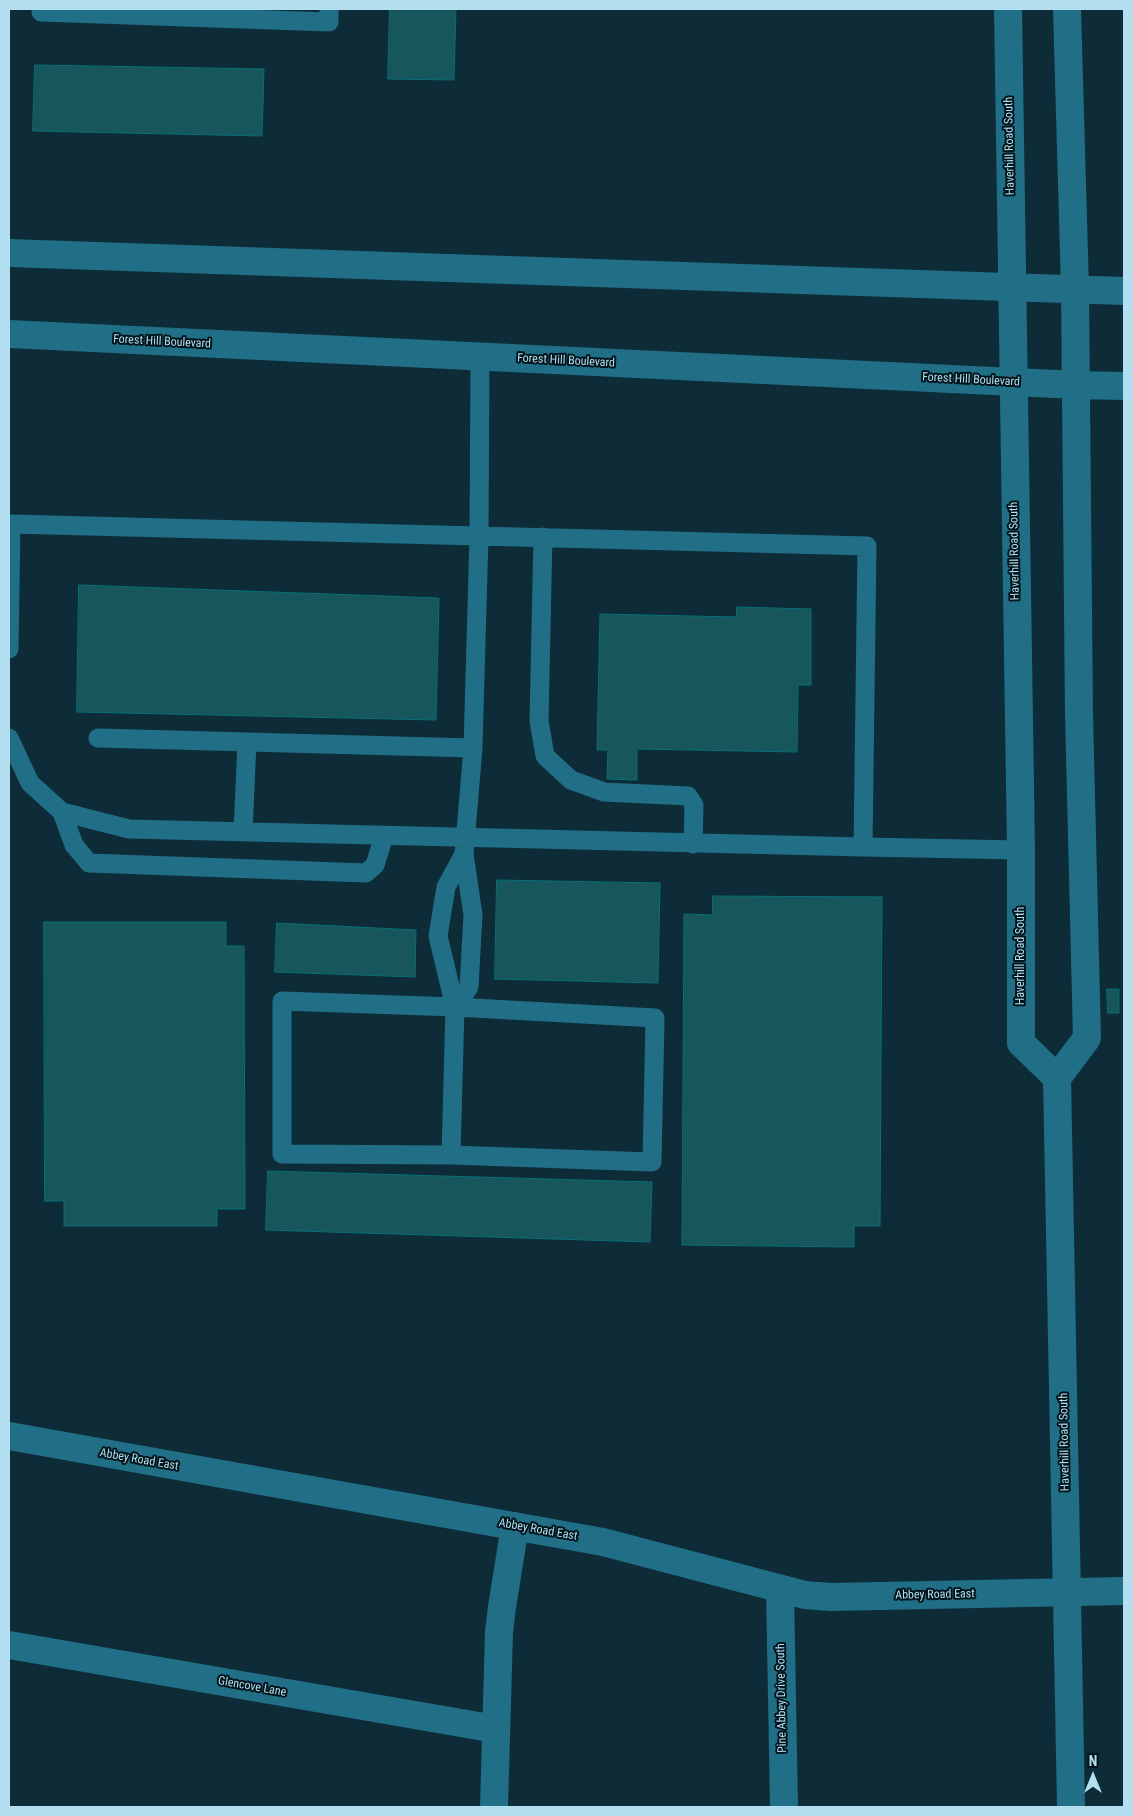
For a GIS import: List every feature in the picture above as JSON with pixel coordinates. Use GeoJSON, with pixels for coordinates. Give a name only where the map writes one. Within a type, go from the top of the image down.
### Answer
{"type":"FeatureCollection","features":[{"type":"Feature","properties":{"kind":"street","name":"Haverhill Road South"},"geometry":{"type":"LineString","coordinates":[[1008,9],[1012,382],[1021,850],[1021,1043],[1057,1078],[1071,1807]]}},
{"type":"Feature","properties":{"kind":"street"},"geometry":{"type":"LineString","coordinates":[[1057,1078],[1087,1038],[1079,714],[1077,385],[1067,9]]}},
{"type":"Feature","properties":{"kind":"street"},"geometry":{"type":"LineString","coordinates":[[9,253],[1124,290]]}},
{"type":"Feature","properties":{"kind":"street","name":"Forest Hill Boulevard"},"geometry":{"type":"LineString","coordinates":[[9,334],[1124,386]]}},
{"type":"Feature","properties":{"kind":"street","name":"Abbey Road East"},"geometry":{"type":"LineString","coordinates":[[9,1436],[603,1542],[804,1595],[831,1597],[1124,1591]]}},
{"type":"Feature","properties":{"kind":"street"},"geometry":{"type":"LineString","coordinates":[[494,1807],[500,1624],[515,1526]]}},
{"type":"Feature","properties":{"kind":"street","name":"Pine Abbey Drive South"},"geometry":{"type":"LineString","coordinates":[[780,1589],[784,1807]]}},
{"type":"Feature","properties":{"kind":"street","name":"Glencove Lane"},"geometry":{"type":"LineString","coordinates":[[9,1644],[496,1730]]}},
{"type":"Feature","properties":{"kind":"lane"},"geometry":{"type":"LineString","coordinates":[[41,9],[41,12],[329,22],[330,9]]}},
{"type":"Feature","properties":{"kind":"lane"},"geometry":{"type":"LineString","coordinates":[[455,1007],[468,987],[473,915],[465,846],[473,748],[479,536],[480,357]]}},
{"type":"Feature","properties":{"kind":"lane"},"geometry":{"type":"LineString","coordinates":[[9,649],[11,524],[867,546],[863,848]]}},
{"type":"Feature","properties":{"kind":"lane"},"geometry":{"type":"LineString","coordinates":[[543,537],[539,721],[545,756],[571,780],[604,792],[688,796],[694,805],[692,844]]}},
{"type":"Feature","properties":{"kind":"lane"},"geometry":{"type":"LineString","coordinates":[[9,738],[30,783],[62,812],[128,829],[384,836],[465,846],[692,844],[1021,850]]}},
{"type":"Feature","properties":{"kind":"lane"},"geometry":{"type":"LineString","coordinates":[[98,738],[473,748]]}},
{"type":"Feature","properties":{"kind":"lane"},"geometry":{"type":"LineString","coordinates":[[242,832],[247,742]]}},
{"type":"Feature","properties":{"kind":"lane"},"geometry":{"type":"LineString","coordinates":[[62,812],[74,845],[89,863],[366,873],[375,865],[384,836]]}},
{"type":"Feature","properties":{"kind":"lane"},"geometry":{"type":"LineString","coordinates":[[452,1155],[455,1007],[438,936],[446,887],[465,846]]}},
{"type":"Feature","properties":{"kind":"lane"},"geometry":{"type":"LineString","coordinates":[[282,1001],[455,1007],[655,1018],[652,1162],[452,1155],[282,1154],[282,1001]]}},
{"type":"Feature","properties":{"kind":"building"},"geometry":{"type":"Polygon","coordinates":[[[390,9],[456,9],[454,80],[388,79],[390,9]]]}},
{"type":"Feature","properties":{"kind":"building"},"geometry":{"type":"Polygon","coordinates":[[[35,65],[264,69],[262,136],[33,131],[35,65]]]}},
{"type":"Feature","properties":{"kind":"building"},"geometry":{"type":"Polygon","coordinates":[[[79,585],[439,598],[436,720],[77,712],[79,585]]]}},
{"type":"Feature","properties":{"kind":"building"},"geometry":{"type":"Polygon","coordinates":[[[737,607],[811,609],[811,685],[798,685],[797,752],[637,749],[637,780],[607,779],[608,750],[597,750],[600,614],[736,617],[737,607]]]}},
{"type":"Feature","properties":{"kind":"building"},"geometry":{"type":"Polygon","coordinates":[[[497,880],[660,883],[658,983],[495,979],[497,880]]]}},
{"type":"Feature","properties":{"kind":"building"},"geometry":{"type":"Polygon","coordinates":[[[713,896],[882,897],[880,1226],[854,1226],[854,1247],[682,1245],[684,914],[712,915],[713,896]]]}},
{"type":"Feature","properties":{"kind":"building"},"geometry":{"type":"Polygon","coordinates":[[[44,922],[226,922],[226,946],[244,946],[245,1209],[217,1209],[217,1226],[64,1226],[64,1201],[45,1201],[44,922]]]}},
{"type":"Feature","properties":{"kind":"building"},"geometry":{"type":"Polygon","coordinates":[[[277,923],[416,930],[415,977],[275,972],[277,923]]]}},
{"type":"Feature","properties":{"kind":"building"},"geometry":{"type":"Polygon","coordinates":[[[1107,989],[1119,989],[1119,1013],[1108,1013],[1107,989]]]}},
{"type":"Feature","properties":{"kind":"building"},"geometry":{"type":"Polygon","coordinates":[[[268,1171],[652,1182],[650,1242],[266,1230],[268,1171]]]}}]}
